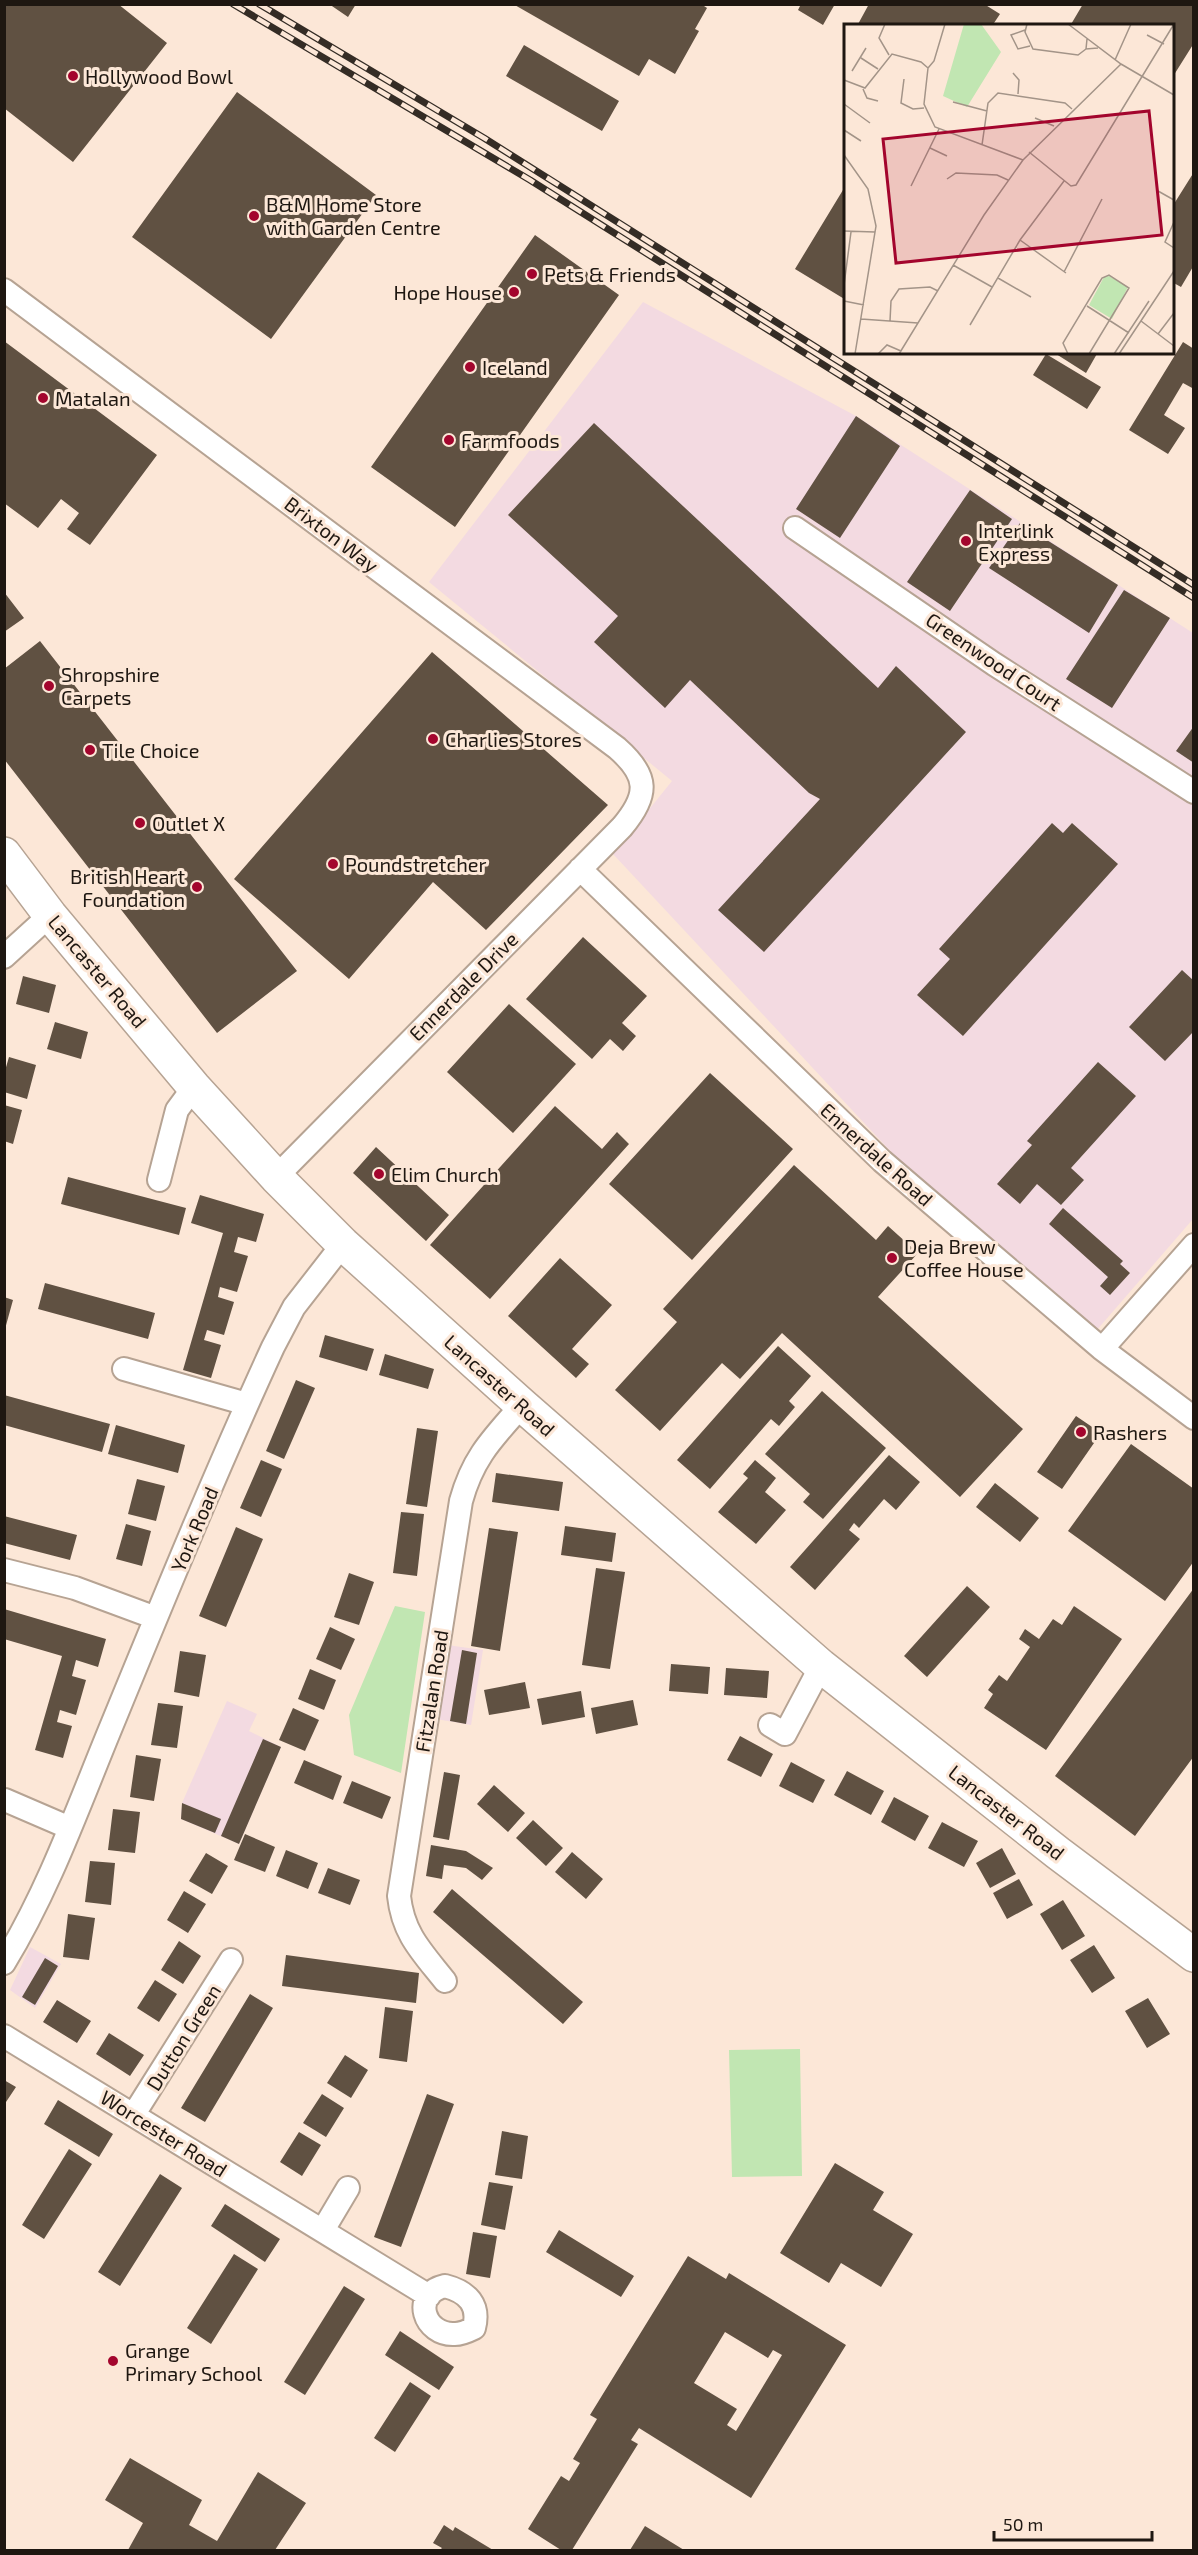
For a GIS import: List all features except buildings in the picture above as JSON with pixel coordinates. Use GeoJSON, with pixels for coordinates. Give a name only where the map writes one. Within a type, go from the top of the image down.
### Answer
{"type":"FeatureCollection","features":[{"type":"Feature","properties":{"kind":"street","name":"Brixton Way"},"geometry":{"type":"LineString","coordinates":[[4,290],[617,748],[631,761],[639,773],[643,791]]}},
{"type":"Feature","properties":{"kind":"street","name":"Greenwood Court"},"geometry":{"type":"LineString","coordinates":[[795,528],[994,664],[1194,792]]}},
{"type":"Feature","properties":{"kind":"street","name":"Ennerdale Drive"},"geometry":{"type":"LineString","coordinates":[[276,1176],[636,811],[643,791]]}},
{"type":"Feature","properties":{"kind":"street","name":"Lancaster Road"},"geometry":{"type":"LineString","coordinates":[[4,854],[50,915],[194,1087],[343,1244],[522,1406],[821,1666],[1058,1853],[1194,1955]]}},
{"type":"Feature","properties":{"kind":"street","name":"Ennerdale Road"},"geometry":{"type":"LineString","coordinates":[[580,869],[882,1161],[1102,1349],[1194,1418]]}},
{"type":"Feature","properties":{"kind":"street"},"geometry":{"type":"LineString","coordinates":[[4,957],[50,915]]}},
{"type":"Feature","properties":{"kind":"street"},"geometry":{"type":"LineString","coordinates":[[159,1180],[177,1110],[194,1087]]}},
{"type":"Feature","properties":{"kind":"street","name":"York Road"},"geometry":{"type":"LineString","coordinates":[[4,1963],[24,1931],[70,1828],[156,1618],[273,1347],[294,1307],[343,1244]]}},
{"type":"Feature","properties":{"kind":"street"},"geometry":{"type":"LineString","coordinates":[[1102,1349],[1194,1245]]}},
{"type":"Feature","properties":{"kind":"street"},"geometry":{"type":"LineString","coordinates":[[124,1369],[247,1404]]}},
{"type":"Feature","properties":{"kind":"street","name":"Fitzalan Road"},"geometry":{"type":"LineString","coordinates":[[445,1981],[410,1937],[401,1917],[399,1896],[461,1501],[467,1478],[480,1454],[522,1406]]}},
{"type":"Feature","properties":{"kind":"street"},"geometry":{"type":"LineString","coordinates":[[4,1570],[75,1588],[156,1618]]}},
{"type":"Feature","properties":{"kind":"street"},"geometry":{"type":"LineString","coordinates":[[770,1725],[784,1734],[821,1666]]}},
{"type":"Feature","properties":{"kind":"street"},"geometry":{"type":"LineString","coordinates":[[5,1800],[70,1828]]}},
{"type":"Feature","properties":{"kind":"street","name":"Dutton Green"},"geometry":{"type":"LineString","coordinates":[[134,2114],[231,1960]]}},
{"type":"Feature","properties":{"kind":"street","name":"Worcester Road"},"geometry":{"type":"LineString","coordinates":[[4,2036],[429,2296]]}},
{"type":"Feature","properties":{"kind":"street"},"geometry":{"type":"LineString","coordinates":[[323,2230],[348,2188]]}},
{"type":"Feature","properties":{"kind":"shaded area"},"geometry":{"type":"Polygon","coordinates":[[[643,302],[856,416],[1193,633],[1193,1219],[1096,1331],[936,1200],[613,854],[672,781],[429,582],[643,302]]]}},
{"type":"Feature","properties":{"kind":"shaded area"},"geometry":{"type":"Polygon","coordinates":[[[447,1645],[483,1650],[471,1725],[436,1719],[447,1645]]]}},
{"type":"Feature","properties":{"kind":"shaded area"},"geometry":{"type":"Polygon","coordinates":[[[227,1701],[257,1714],[249,1731],[281,1747],[239,1844],[181,1819],[182,1803],[227,1701]]]}},
{"type":"Feature","properties":{"kind":"shaded area"},"geometry":{"type":"Polygon","coordinates":[[[30,1947],[61,1964],[35,2008],[10,1990],[30,1947]]]}},
{"type":"Feature","properties":{"kind":"green space"},"geometry":{"type":"Polygon","coordinates":[[[395,1606],[425,1612],[401,1773],[354,1755],[349,1715],[395,1606]]]}},
{"type":"Feature","properties":{"kind":"green space"},"geometry":{"type":"Polygon","coordinates":[[[800,2049],[802,2176],[732,2177],[729,2050],[800,2049]]]}},
{"type":"Feature","properties":{"kind":"railway"},"geometry":{"type":"LineString","coordinates":[[233,4],[530,180],[1194,598]]}},
{"type":"Feature","properties":{"kind":"railway"},"geometry":{"type":"LineString","coordinates":[[259,4],[484,138],[1194,585]]}},
{"type":"Feature","properties":{"kind":"place","name":"Hollywood Bowl"},"geometry":{"type":"Point","coordinates":[73,76]}},
{"type":"Feature","properties":{"kind":"place","name":"B&M Home Store with Garden Centre"},"geometry":{"type":"Point","coordinates":[254,216]}},
{"type":"Feature","properties":{"kind":"place","name":"Pets & Friends"},"geometry":{"type":"Point","coordinates":[532,274]}},
{"type":"Feature","properties":{"kind":"place","name":"Hope House"},"geometry":{"type":"Point","coordinates":[514,292]}},
{"type":"Feature","properties":{"kind":"place","name":"Iceland"},"geometry":{"type":"Point","coordinates":[470,367]}},
{"type":"Feature","properties":{"kind":"place","name":"Matalan"},"geometry":{"type":"Point","coordinates":[43,398]}},
{"type":"Feature","properties":{"kind":"place","name":"Farmfoods"},"geometry":{"type":"Point","coordinates":[449,440]}},
{"type":"Feature","properties":{"kind":"place","name":"Interlink Express"},"geometry":{"type":"Point","coordinates":[966,541]}},
{"type":"Feature","properties":{"kind":"place","name":"Shropshire Carpets"},"geometry":{"type":"Point","coordinates":[49,686]}},
{"type":"Feature","properties":{"kind":"place","name":"Charlies Stores"},"geometry":{"type":"Point","coordinates":[433,739]}},
{"type":"Feature","properties":{"kind":"place","name":"Tile Choice"},"geometry":{"type":"Point","coordinates":[90,750]}},
{"type":"Feature","properties":{"kind":"place","name":"Outlet X"},"geometry":{"type":"Point","coordinates":[140,823]}},
{"type":"Feature","properties":{"kind":"place","name":"Poundstretcher"},"geometry":{"type":"Point","coordinates":[333,864]}},
{"type":"Feature","properties":{"kind":"place","name":"British Heart Foundation"},"geometry":{"type":"Point","coordinates":[197,887]}},
{"type":"Feature","properties":{"kind":"place","name":"Elim Church"},"geometry":{"type":"Point","coordinates":[379,1174]}},
{"type":"Feature","properties":{"kind":"place","name":"Deja Brew Coffee House"},"geometry":{"type":"Point","coordinates":[892,1258]}},
{"type":"Feature","properties":{"kind":"place","name":"Rashers"},"geometry":{"type":"Point","coordinates":[1081,1432]}},
{"type":"Feature","properties":{"kind":"place","name":"Grange Primary School"},"geometry":{"type":"Point","coordinates":[113,2361]}}]}
